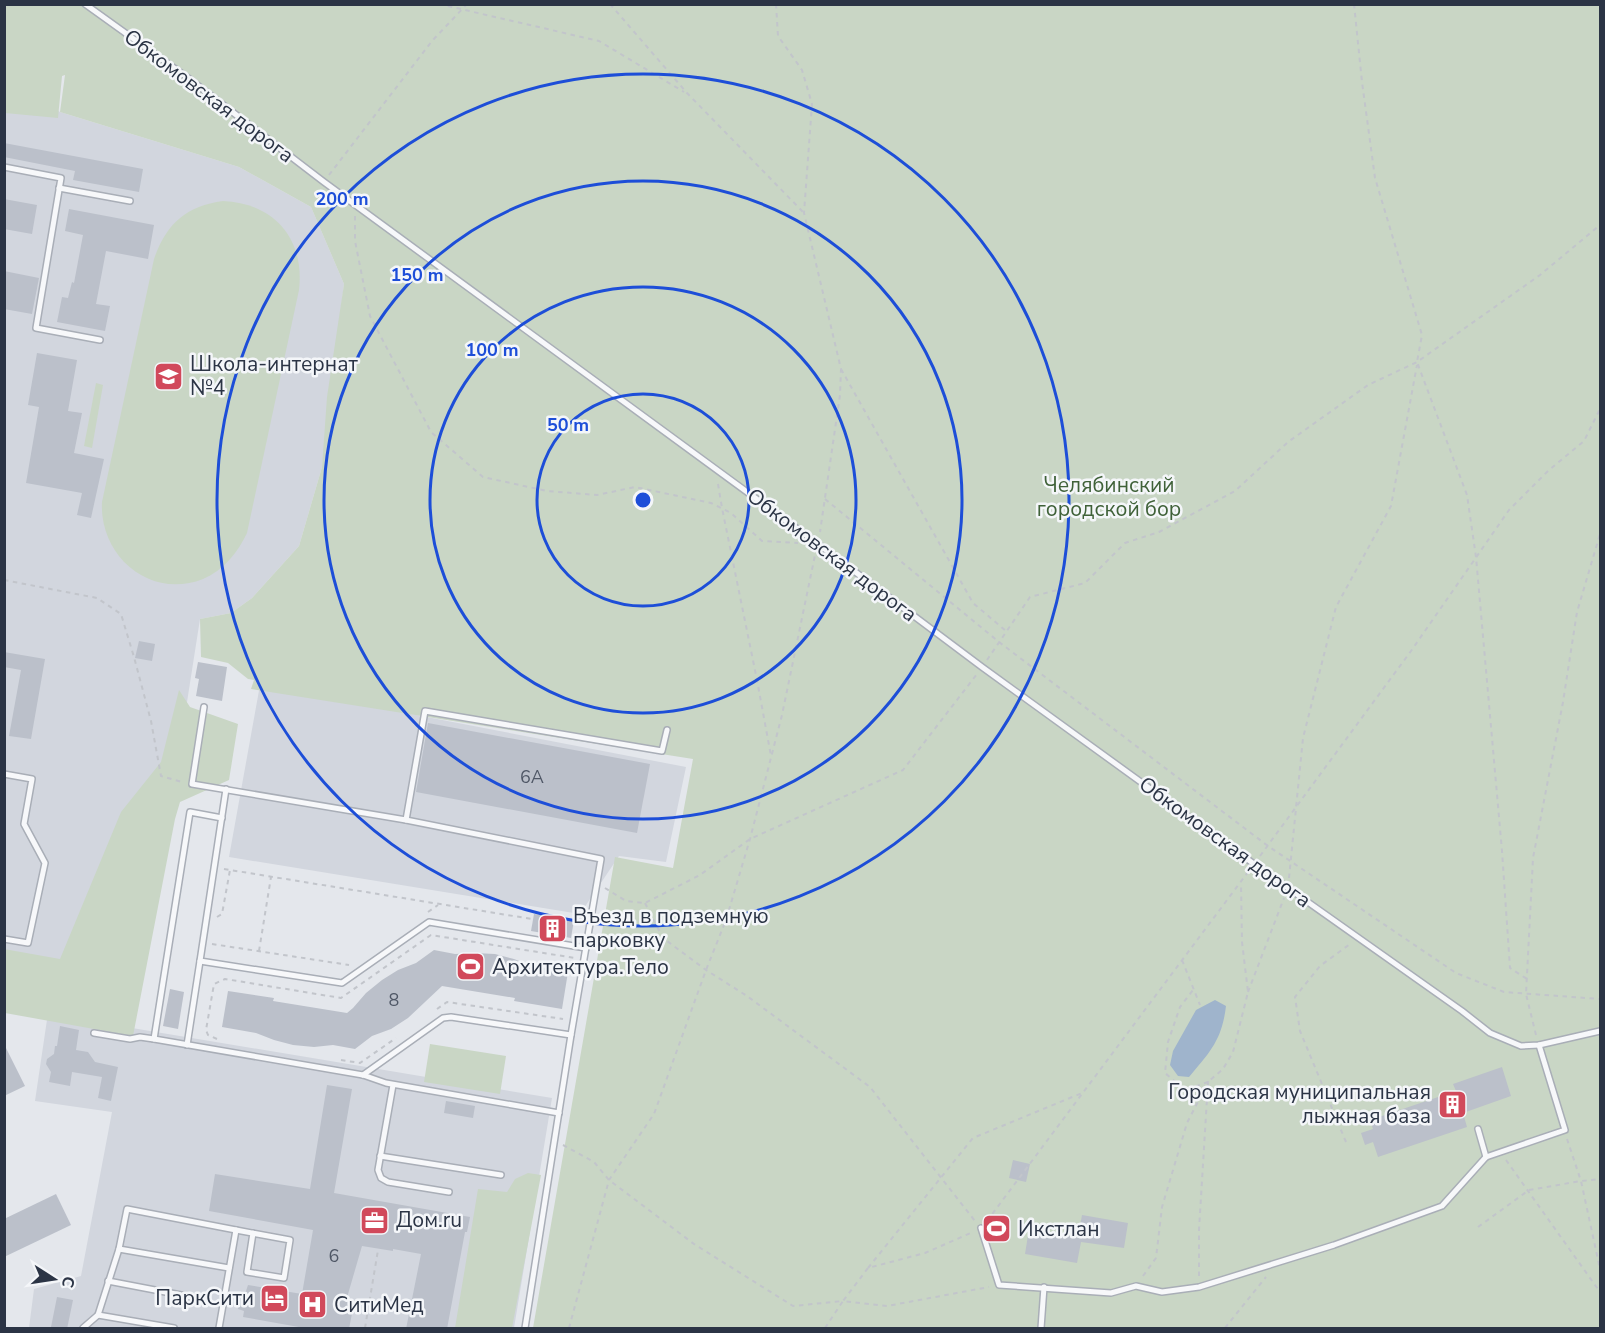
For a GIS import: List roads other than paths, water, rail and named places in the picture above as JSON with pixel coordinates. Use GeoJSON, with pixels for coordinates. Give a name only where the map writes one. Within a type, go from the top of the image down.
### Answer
{"type":"FeatureCollection","features":[{"type":"Feature","properties":{"kind":"lane","name":"Обкомовская дорога"},"geometry":{"type":"LineString","coordinates":[[85,4],[982,667],[1490,1033],[1521,1046],[1539,1045],[1600,1031]]}},
{"type":"Feature","properties":{"kind":"lane"},"geometry":{"type":"LineString","coordinates":[[4,167],[61,178],[36,328],[100,340]]}},
{"type":"Feature","properties":{"kind":"lane"},"geometry":{"type":"LineString","coordinates":[[59,189],[130,201]]}},
{"type":"Feature","properties":{"kind":"lane"},"geometry":{"type":"LineString","coordinates":[[204,707],[192,784],[406,820],[601,859],[525,1329]]}},
{"type":"Feature","properties":{"kind":"lane"},"geometry":{"type":"LineString","coordinates":[[406,820],[425,711],[662,751],[667,730]]}},
{"type":"Feature","properties":{"kind":"lane"},"geometry":{"type":"LineString","coordinates":[[4,774],[32,779],[24,824],[45,863],[28,943],[4,939]]}},
{"type":"Feature","properties":{"kind":"lane"},"geometry":{"type":"LineString","coordinates":[[186,1044],[226,789]]}},
{"type":"Feature","properties":{"kind":"lane"},"geometry":{"type":"LineString","coordinates":[[154,1039],[190,812],[222,818]]}},
{"type":"Feature","properties":{"kind":"lane"},"geometry":{"type":"LineString","coordinates":[[200,961],[342,983],[429,922],[586,948]]}},
{"type":"Feature","properties":{"kind":"lane"},"geometry":{"type":"LineString","coordinates":[[363,1076],[444,1018],[452,1017],[571,1035]]}},
{"type":"Feature","properties":{"kind":"lane"},"geometry":{"type":"LineString","coordinates":[[94,1033],[186,1044],[559,1113]]}},
{"type":"Feature","properties":{"kind":"lane"},"geometry":{"type":"LineString","coordinates":[[981,1228],[999,1285],[1111,1293],[1136,1286],[1162,1292],[1199,1287],[1335,1245],[1442,1206],[1486,1157],[1565,1130],[1539,1045]]}},
{"type":"Feature","properties":{"kind":"lane"},"geometry":{"type":"LineString","coordinates":[[393,1084],[378,1170],[381,1178],[388,1182],[449,1192]]}},
{"type":"Feature","properties":{"kind":"lane"},"geometry":{"type":"LineString","coordinates":[[1478,1129],[1486,1157]]}},
{"type":"Feature","properties":{"kind":"lane"},"geometry":{"type":"LineString","coordinates":[[380,1156],[501,1175]]}},
{"type":"Feature","properties":{"kind":"lane"},"geometry":{"type":"LineString","coordinates":[[83,1329],[98,1315],[118,1249],[127,1209],[236,1230],[254,1233],[290,1240],[284,1278],[247,1272],[254,1233]]}},
{"type":"Feature","properties":{"kind":"lane"},"geometry":{"type":"LineString","coordinates":[[219,1329],[236,1230]]}},
{"type":"Feature","properties":{"kind":"lane"},"geometry":{"type":"LineString","coordinates":[[118,1249],[229,1268]]}},
{"type":"Feature","properties":{"kind":"lane"},"geometry":{"type":"LineString","coordinates":[[108,1281],[202,1299]]}},
{"type":"Feature","properties":{"kind":"lane"},"geometry":{"type":"LineString","coordinates":[[1041,1329],[1044,1287]]}},
{"type":"Feature","properties":{"kind":"lane"},"geometry":{"type":"LineString","coordinates":[[98,1315],[174,1329]]}},
{"type":"Feature","properties":{"kind":"water"},"geometry":{"type":"Polygon","coordinates":[[[1215,1000],[1226,1006],[1218,1037],[1209,1053],[1189,1077],[1178,1076],[1170,1065],[1173,1051],[1196,1010],[1215,1000]]]}},
{"type":"Feature","properties":{"kind":"place","name":"Школа-интернат №4"},"geometry":{"type":"Point","coordinates":[169,376]}},
{"type":"Feature","properties":{"kind":"place","name":"Въезд в подземную парковку"},"geometry":{"type":"Point","coordinates":[552,928]}},
{"type":"Feature","properties":{"kind":"place","name":"Архитектура.Тело"},"geometry":{"type":"Point","coordinates":[471,967]}},
{"type":"Feature","properties":{"kind":"place","name":"Городская муниципальная лыжная база"},"geometry":{"type":"Point","coordinates":[1452,1104]}},
{"type":"Feature","properties":{"kind":"place","name":"Дом.ru"},"geometry":{"type":"Point","coordinates":[375,1220]}},
{"type":"Feature","properties":{"kind":"place","name":"Икстлан"},"geometry":{"type":"Point","coordinates":[997,1229]}},
{"type":"Feature","properties":{"kind":"place","name":"ПаркСити"},"geometry":{"type":"Point","coordinates":[275,1298]}},
{"type":"Feature","properties":{"kind":"place","name":"СитиМед"},"geometry":{"type":"Point","coordinates":[313,1305]}},
{"type":"Feature","properties":{"kind":"park label","name":"Челябинский городской бор"},"geometry":{"type":"Point","coordinates":[1109,497]}}]}
